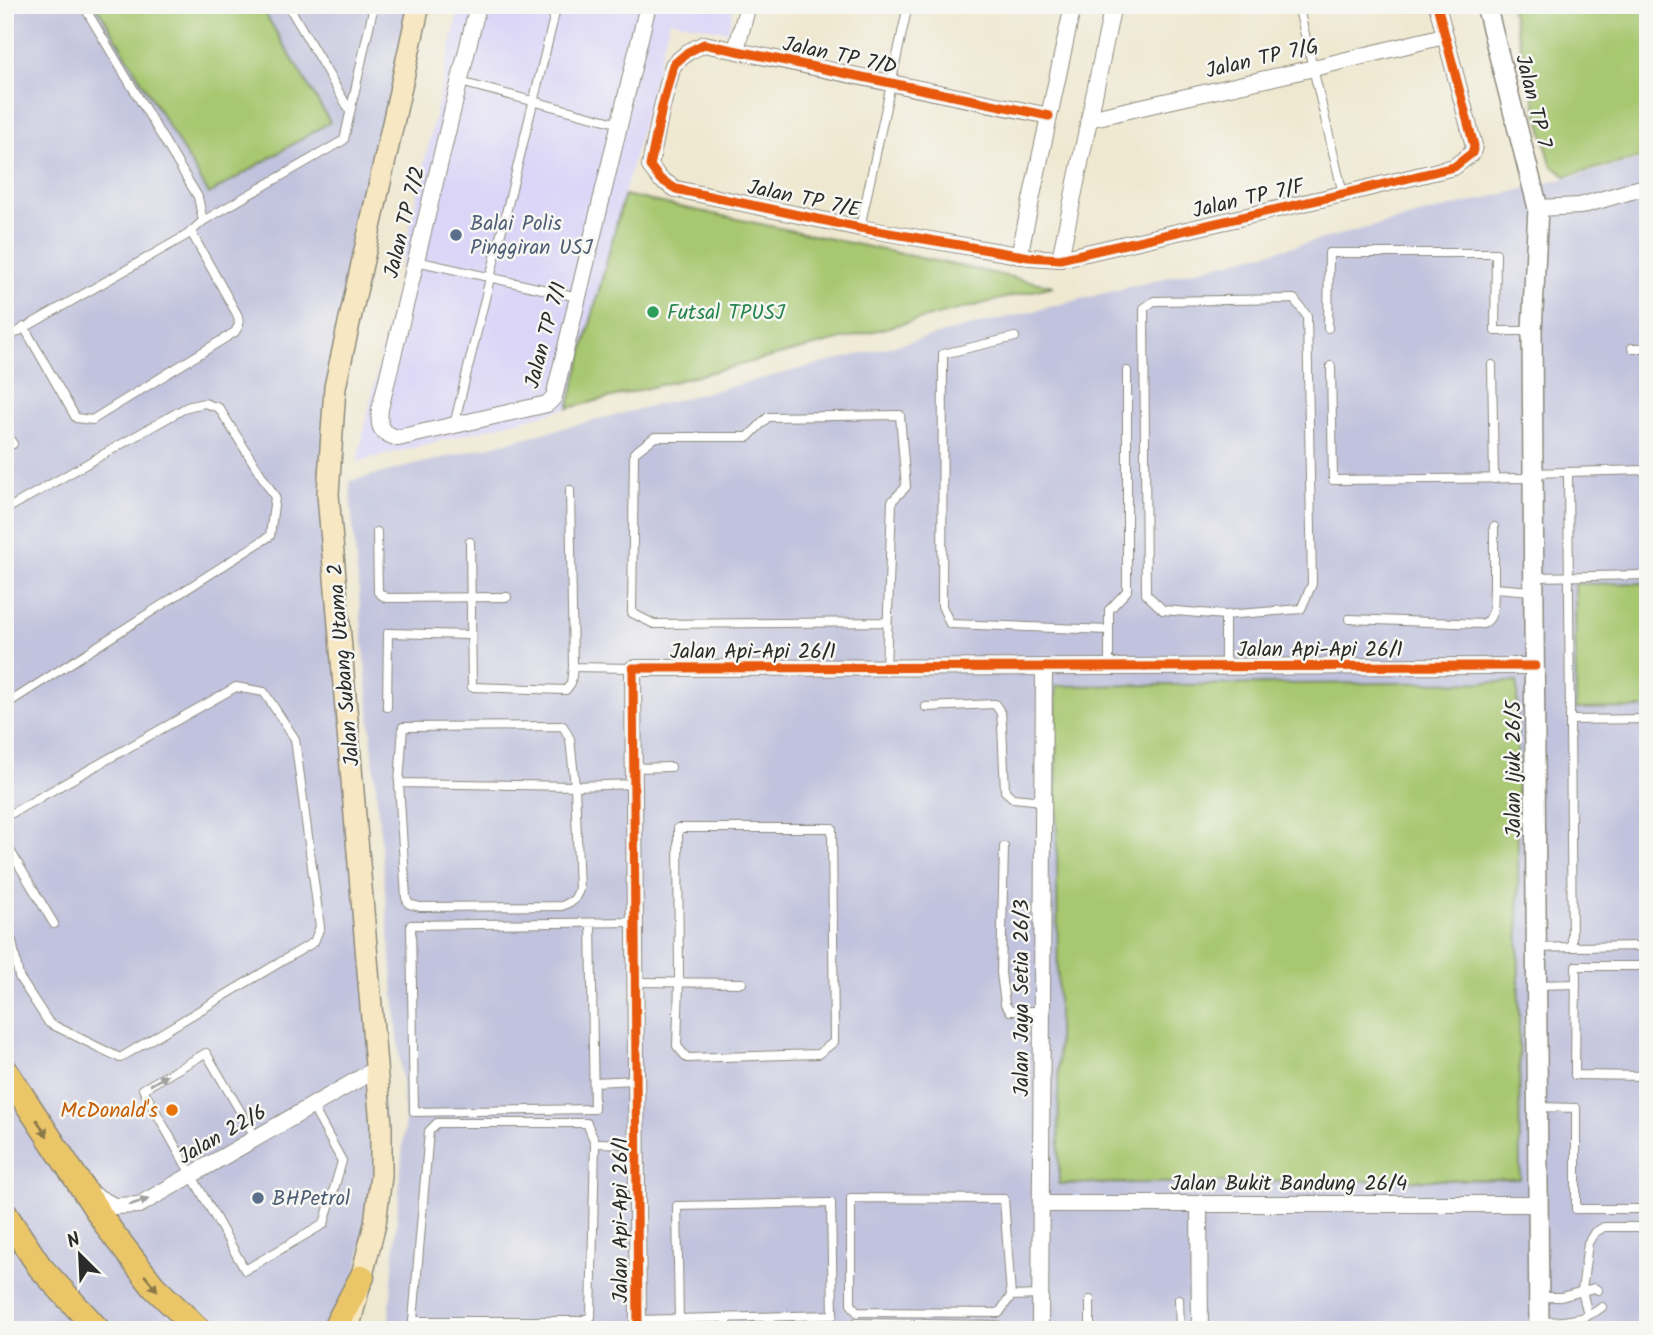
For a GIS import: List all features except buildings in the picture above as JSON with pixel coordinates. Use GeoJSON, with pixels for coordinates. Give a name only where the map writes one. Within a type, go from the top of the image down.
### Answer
{"type":"FeatureCollection","features":[{"type":"Feature","properties":{"kind":"main road","name":"Jalan Subang Utama 2"},"geometry":{"type":"LineString","coordinates":[[348,1330],[375,1224],[381,1177],[381,1125],[328,494],[335,387],[419,5]]}},
{"type":"Feature","properties":{"kind":"main road"},"geometry":{"type":"LineString","coordinates":[[5,1070],[110,1230],[154,1287],[199,1330]]}},
{"type":"Feature","properties":{"kind":"main road"},"geometry":{"type":"LineString","coordinates":[[5,1214],[40,1268],[98,1330]]}},
{"type":"Feature","properties":{"kind":"main road"},"geometry":{"type":"LineString","coordinates":[[334,1330],[362,1277]]}},
{"type":"Feature","properties":{"kind":"street","name":"Jalan TP 7/2"},"geometry":{"type":"LineString","coordinates":[[398,438],[388,435],[379,422],[380,409],[478,5]]}},
{"type":"Feature","properties":{"kind":"street","name":"Jalan TP 7/1"},"geometry":{"type":"LineString","coordinates":[[398,438],[547,404],[554,397],[648,5]]}},
{"type":"Feature","properties":{"kind":"street"},"geometry":{"type":"LineString","coordinates":[[736,50],[748,5]]}},
{"type":"Feature","properties":{"kind":"street"},"geometry":{"type":"LineString","coordinates":[[1019,256],[1073,5]]}},
{"type":"Feature","properties":{"kind":"street"},"geometry":{"type":"LineString","coordinates":[[1060,259],[1113,5]]}},
{"type":"Feature","properties":{"kind":"street"},"geometry":{"type":"LineString","coordinates":[[1437,5],[1444,36]]}},
{"type":"Feature","properties":{"kind":"street","name":"Jalan TP 7"},"geometry":{"type":"LineString","coordinates":[[1486,5],[1538,208]]}},
{"type":"Feature","properties":{"kind":"street","name":"Jalan TP 7/G"},"geometry":{"type":"LineString","coordinates":[[1090,119],[1444,36]]}},
{"type":"Feature","properties":{"kind":"street","name":"Jalan TP 7/F"},"geometry":{"type":"LineString","coordinates":[[1019,256],[1060,259],[1454,167],[1472,153],[1474,146],[1444,36]]}},
{"type":"Feature","properties":{"kind":"street","name":"Jalan TP 7/D"},"geometry":{"type":"LineString","coordinates":[[662,107],[673,65],[688,52],[704,44],[1049,116]]}},
{"type":"Feature","properties":{"kind":"street","name":"Jalan TP 7/E"},"geometry":{"type":"LineString","coordinates":[[662,107],[650,166],[660,180],[676,189],[860,228],[1019,256]]}},
{"type":"Feature","properties":{"kind":"street"},"geometry":{"type":"LineString","coordinates":[[1538,208],[1580,206],[1648,186]]}},
{"type":"Feature","properties":{"kind":"street","name":"Jalan Ijuk 26/5"},"geometry":{"type":"LineString","coordinates":[[1538,208],[1532,331],[1539,1326]]}},
{"type":"Feature","properties":{"kind":"street","name":"Jalan Api-Api 26/1"},"geometry":{"type":"LineString","coordinates":[[638,1325],[633,668],[1535,666]]}},
{"type":"Feature","properties":{"kind":"street","name":"Jalan Jaya Setia 26/3"},"geometry":{"type":"LineString","coordinates":[[1040,1330],[1044,667]]}},
{"type":"Feature","properties":{"kind":"street","name":"Jalan 22/6"},"geometry":{"type":"LineString","coordinates":[[83,1190],[114,1206],[139,1205],[378,1068]]}},
{"type":"Feature","properties":{"kind":"street","name":"Jalan Bukit Bandung 26/4"},"geometry":{"type":"LineString","coordinates":[[1041,1203],[1538,1204]]}},
{"type":"Feature","properties":{"kind":"street"},"geometry":{"type":"LineString","coordinates":[[1199,1204],[1200,1330]]}},
{"type":"Feature","properties":{"kind":"lane"},"geometry":{"type":"LineString","coordinates":[[83,5],[198,197],[203,221]]}},
{"type":"Feature","properties":{"kind":"lane"},"geometry":{"type":"LineString","coordinates":[[288,5],[350,111]]}},
{"type":"Feature","properties":{"kind":"lane"},"geometry":{"type":"LineString","coordinates":[[5,327],[8,338],[344,139],[374,5]]}},
{"type":"Feature","properties":{"kind":"lane"},"geometry":{"type":"LineString","coordinates":[[454,425],[557,5]]}},
{"type":"Feature","properties":{"kind":"lane"},"geometry":{"type":"LineString","coordinates":[[860,228],[908,5]]}},
{"type":"Feature","properties":{"kind":"lane"},"geometry":{"type":"LineString","coordinates":[[1298,5],[1343,194]]}},
{"type":"Feature","properties":{"kind":"lane"},"geometry":{"type":"LineString","coordinates":[[460,82],[620,124]]}},
{"type":"Feature","properties":{"kind":"lane"},"geometry":{"type":"LineString","coordinates":[[24,327],[76,418],[92,420],[235,332],[239,325],[238,316],[191,232]]}},
{"type":"Feature","properties":{"kind":"lane"},"geometry":{"type":"LineString","coordinates":[[1328,328],[1329,253],[1496,253],[1495,331],[1532,331]]}},
{"type":"Feature","properties":{"kind":"lane"},"geometry":{"type":"LineString","coordinates":[[416,261],[578,297]]}},
{"type":"Feature","properties":{"kind":"lane"},"geometry":{"type":"LineString","coordinates":[[1294,299],[1307,316],[1312,584],[1301,609],[1225,615],[1163,610],[1146,594],[1144,308],[1154,301],[1294,299]]}},
{"type":"Feature","properties":{"kind":"lane"},"geometry":{"type":"LineString","coordinates":[[1015,337],[943,354],[942,606],[950,624],[1109,630]]}},
{"type":"Feature","properties":{"kind":"lane"},"geometry":{"type":"LineString","coordinates":[[1632,348],[1648,348]]}},
{"type":"Feature","properties":{"kind":"lane"},"geometry":{"type":"LineString","coordinates":[[1492,365],[1494,479]]}},
{"type":"Feature","properties":{"kind":"lane"},"geometry":{"type":"LineString","coordinates":[[1331,366],[1333,480],[1494,479],[1568,472],[1648,470]]}},
{"type":"Feature","properties":{"kind":"lane"},"geometry":{"type":"LineString","coordinates":[[1109,667],[1109,610],[1127,591],[1127,371]]}},
{"type":"Feature","properties":{"kind":"lane"},"geometry":{"type":"LineString","coordinates":[[5,510],[187,407],[204,403],[219,408],[275,497],[270,536],[5,705]]}},
{"type":"Feature","properties":{"kind":"lane"},"geometry":{"type":"LineString","coordinates":[[886,668],[892,501],[906,487],[900,415],[768,417],[748,437],[655,437],[634,453],[632,613],[654,624],[887,622]]}},
{"type":"Feature","properties":{"kind":"lane"},"geometry":{"type":"LineString","coordinates":[[5,432],[13,444]]}},
{"type":"Feature","properties":{"kind":"lane"},"geometry":{"type":"LineString","coordinates":[[1568,472],[1572,947]]}},
{"type":"Feature","properties":{"kind":"lane"},"geometry":{"type":"LineString","coordinates":[[470,542],[472,687],[566,690],[571,683],[573,667],[569,490]]}},
{"type":"Feature","properties":{"kind":"lane"},"geometry":{"type":"LineString","coordinates":[[1349,619],[1487,622],[1493,614],[1494,527]]}},
{"type":"Feature","properties":{"kind":"lane"},"geometry":{"type":"LineString","coordinates":[[377,532],[378,592],[386,598],[507,597]]}},
{"type":"Feature","properties":{"kind":"lane"},"geometry":{"type":"LineString","coordinates":[[1494,588],[1535,584],[1569,576],[1648,575]]}},
{"type":"Feature","properties":{"kind":"lane"},"geometry":{"type":"LineString","coordinates":[[1225,615],[1225,667]]}},
{"type":"Feature","properties":{"kind":"lane"},"geometry":{"type":"LineString","coordinates":[[387,707],[388,634],[471,635]]}},
{"type":"Feature","properties":{"kind":"lane"},"geometry":{"type":"LineString","coordinates":[[573,667],[633,668]]}},
{"type":"Feature","properties":{"kind":"lane"},"geometry":{"type":"LineString","coordinates":[[5,817],[236,687],[264,692],[295,739],[320,927],[314,942],[120,1058],[50,1023],[19,976],[12,941],[5,930]]}},
{"type":"Feature","properties":{"kind":"lane"},"geometry":{"type":"LineString","coordinates":[[926,707],[995,704],[1001,713],[1005,791],[1013,798],[1043,801]]}},
{"type":"Feature","properties":{"kind":"lane"},"geometry":{"type":"LineString","coordinates":[[1570,720],[1648,719]]}},
{"type":"Feature","properties":{"kind":"lane"},"geometry":{"type":"LineString","coordinates":[[563,726],[570,740],[575,786],[579,890],[574,900],[562,906],[420,907],[409,904],[406,898],[399,783],[403,727],[563,726]]}},
{"type":"Feature","properties":{"kind":"lane"},"geometry":{"type":"LineString","coordinates":[[399,783],[575,786],[671,767]]}},
{"type":"Feature","properties":{"kind":"lane"},"geometry":{"type":"LineString","coordinates":[[678,828],[832,828],[834,1042],[818,1054],[687,1058],[677,1045],[679,982],[678,828]]}},
{"type":"Feature","properties":{"kind":"lane"},"geometry":{"type":"LineString","coordinates":[[5,842],[54,924]]}},
{"type":"Feature","properties":{"kind":"lane"},"geometry":{"type":"LineString","coordinates":[[1004,847],[1001,972],[1005,1004],[1010,1011],[1042,1012]]}},
{"type":"Feature","properties":{"kind":"lane"},"geometry":{"type":"LineString","coordinates":[[591,923],[594,1108],[414,1112],[411,925],[636,922]]}},
{"type":"Feature","properties":{"kind":"lane"},"geometry":{"type":"LineString","coordinates":[[1536,948],[1648,946]]}},
{"type":"Feature","properties":{"kind":"lane"},"geometry":{"type":"LineString","coordinates":[[1648,966],[1576,966],[1576,1075],[1648,1076]]}},
{"type":"Feature","properties":{"kind":"lane"},"geometry":{"type":"LineString","coordinates":[[636,982],[742,983]]}},
{"type":"Feature","properties":{"kind":"lane"},"geometry":{"type":"LineString","coordinates":[[1536,985],[1576,984]]}},
{"type":"Feature","properties":{"kind":"lane"},"geometry":{"type":"LineString","coordinates":[[256,1138],[206,1053],[143,1090],[245,1269],[324,1224],[342,1161],[312,1106]]}},
{"type":"Feature","properties":{"kind":"lane"},"geometry":{"type":"LineString","coordinates":[[594,1082],[636,1080]]}},
{"type":"Feature","properties":{"kind":"lane"},"geometry":{"type":"LineString","coordinates":[[1537,1108],[1576,1108],[1576,1209],[1648,1209]]}},
{"type":"Feature","properties":{"kind":"lane"},"geometry":{"type":"LineString","coordinates":[[437,1123],[587,1123],[595,1143],[591,1317],[580,1321],[413,1321],[429,1131],[437,1123]]}},
{"type":"Feature","properties":{"kind":"lane"},"geometry":{"type":"LineString","coordinates":[[595,1143],[636,1144]]}},
{"type":"Feature","properties":{"kind":"lane"},"geometry":{"type":"LineString","coordinates":[[851,1198],[1004,1199],[1011,1296],[999,1312],[856,1312],[851,1304],[851,1198]]}},
{"type":"Feature","properties":{"kind":"lane"},"geometry":{"type":"LineString","coordinates":[[638,1325],[679,1319],[834,1315],[831,1203],[677,1206],[679,1319]]}},
{"type":"Feature","properties":{"kind":"lane"},"geometry":{"type":"LineString","coordinates":[[1588,1315],[1582,1291],[1588,1243],[1594,1233],[1604,1227],[1648,1227]]}},
{"type":"Feature","properties":{"kind":"lane"},"geometry":{"type":"LineString","coordinates":[[1539,1297],[1561,1297],[1594,1288],[1598,1290]]}},
{"type":"Feature","properties":{"kind":"lane"},"geometry":{"type":"LineString","coordinates":[[1011,1296],[1040,1295]]}},
{"type":"Feature","properties":{"kind":"lane"},"geometry":{"type":"LineString","coordinates":[[1180,1299],[1180,1330]]}},
{"type":"Feature","properties":{"kind":"lane"},"geometry":{"type":"LineString","coordinates":[[1090,1300],[1090,1330]]}},
{"type":"Feature","properties":{"kind":"lane"},"geometry":{"type":"LineString","coordinates":[[1539,1326],[1588,1315],[1602,1307]]}},
{"type":"Feature","properties":{"kind":"lane"},"geometry":{"type":"LineString","coordinates":[[727,1318],[727,1330]]}},
{"type":"Feature","properties":{"kind":"lane"},"geometry":{"type":"LineString","coordinates":[[853,1330],[856,1323],[997,1325],[998,1330]]}},
{"type":"Feature","properties":{"kind":"shaded area"},"geometry":{"type":"Polygon","coordinates":[[[5,5],[416,5],[322,488],[385,1124],[346,1330],[5,1330],[5,5]]]}},
{"type":"Feature","properties":{"kind":"shaded area"},"geometry":{"type":"Polygon","coordinates":[[[460,5],[734,5],[728,32],[670,20],[568,408],[357,462],[460,5]]]}},
{"type":"Feature","properties":{"kind":"shaded area"},"geometry":{"type":"Polygon","coordinates":[[[1648,158],[1648,1330],[388,1330],[405,1118],[350,481],[1648,158]]]}},
{"type":"Feature","properties":{"kind":"green space"},"geometry":{"type":"Polygon","coordinates":[[[96,5],[260,5],[330,122],[209,194],[96,5]]]}},
{"type":"Feature","properties":{"kind":"green space"},"geometry":{"type":"Polygon","coordinates":[[[1510,5],[1648,5],[1648,156],[1566,176],[1551,165],[1510,5]]]}},
{"type":"Feature","properties":{"kind":"green space"},"geometry":{"type":"Polygon","coordinates":[[[624,195],[1053,286],[568,408],[624,195]]]}},
{"type":"Feature","properties":{"kind":"green space"},"geometry":{"type":"Polygon","coordinates":[[[1648,583],[1648,708],[1576,709],[1575,584],[1648,583]]]}},
{"type":"Feature","properties":{"kind":"green space"},"geometry":{"type":"Polygon","coordinates":[[[1517,682],[1520,1179],[1059,1184],[1056,686],[1517,682]]]}},
{"type":"Feature","properties":{"kind":"cycle path"},"geometry":{"type":"LineString","coordinates":[[1049,116],[704,44],[688,52],[673,65],[650,166],[660,179],[676,189],[860,228],[1029,257],[1060,259],[1454,167],[1472,153],[1474,146],[1437,5]]}},
{"type":"Feature","properties":{"kind":"cycle path"},"geometry":{"type":"LineString","coordinates":[[638,1330],[633,668],[1535,666]]}},
{"type":"Feature","properties":{"kind":"place","name":"Balai Polis Pinggiran USJ"},"geometry":{"type":"Point","coordinates":[456,235]}},
{"type":"Feature","properties":{"kind":"place","name":"Futsal TPUSJ"},"geometry":{"type":"Point","coordinates":[653,312]}},
{"type":"Feature","properties":{"kind":"place","name":"McDonald's"},"geometry":{"type":"Point","coordinates":[172,1110]}},
{"type":"Feature","properties":{"kind":"place","name":"BHPetrol"},"geometry":{"type":"Point","coordinates":[258,1198]}}]}
